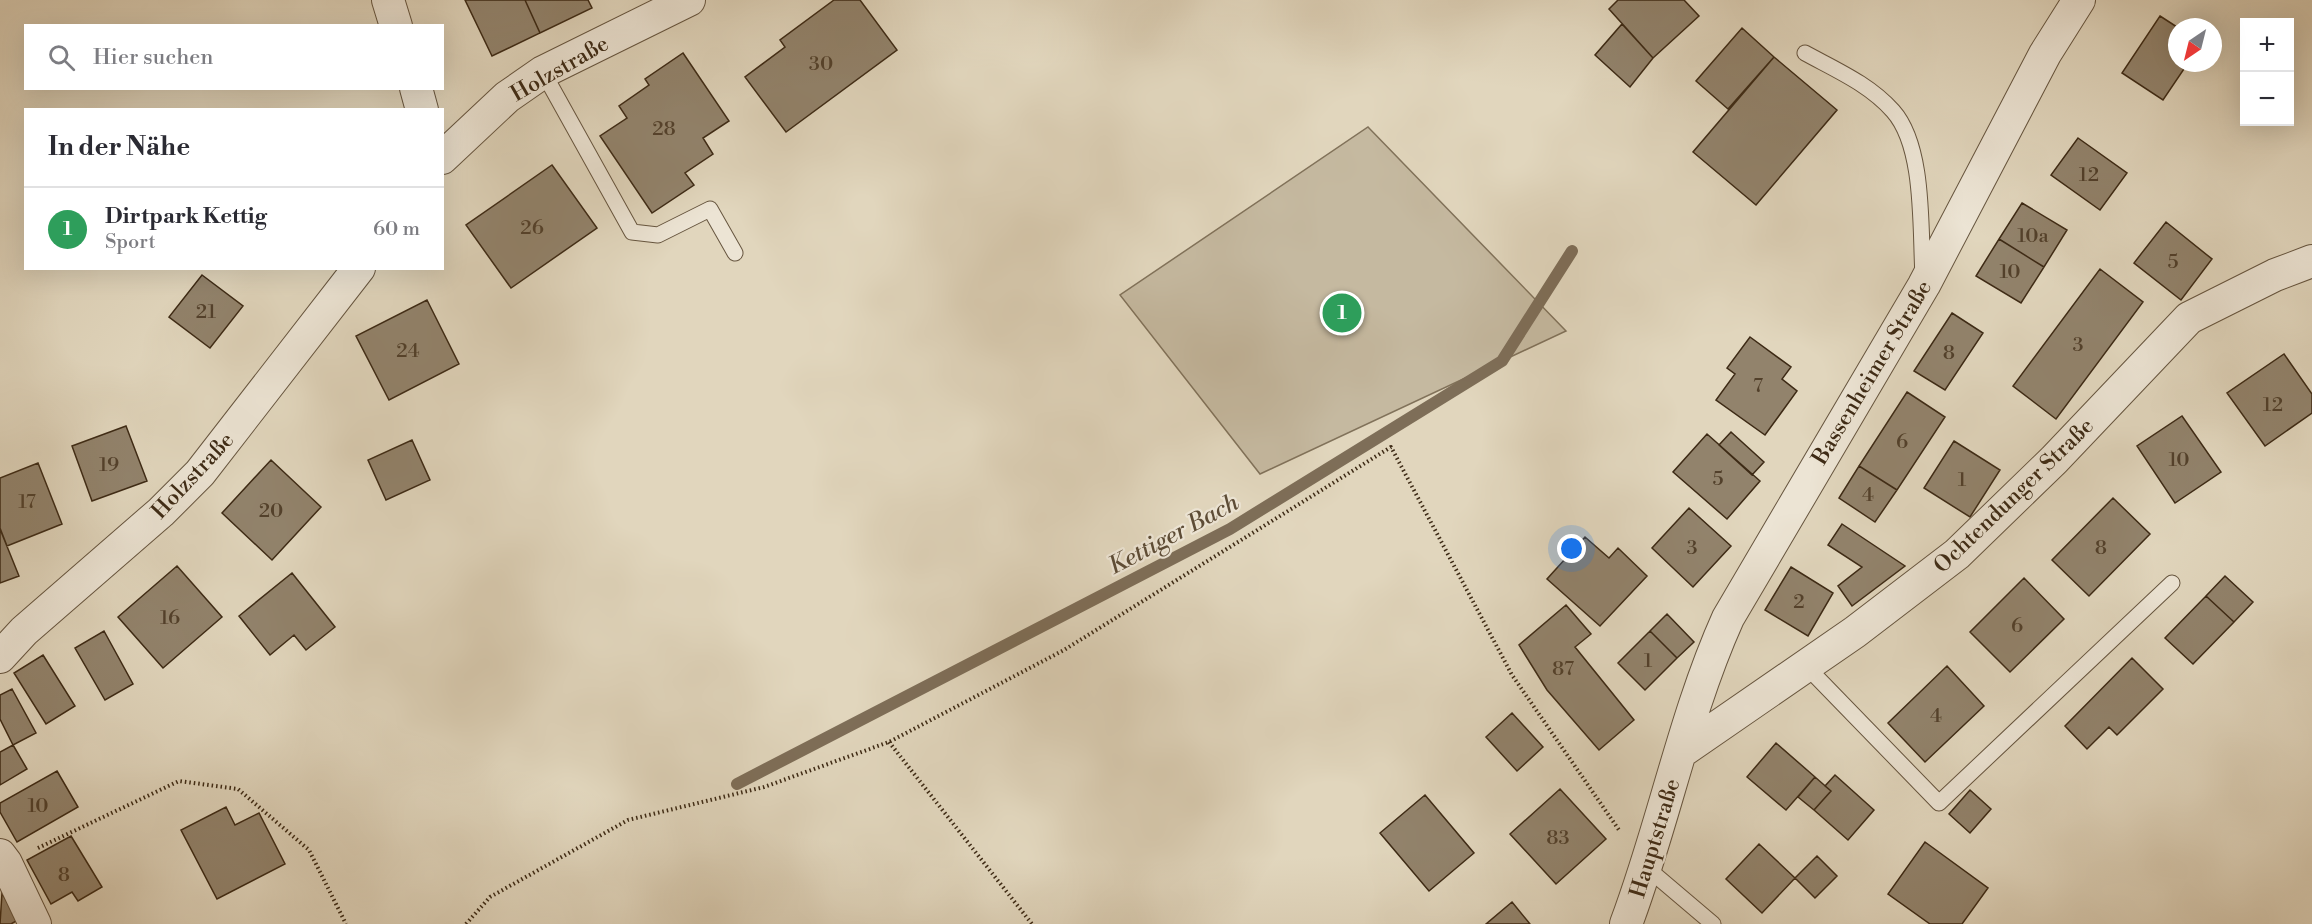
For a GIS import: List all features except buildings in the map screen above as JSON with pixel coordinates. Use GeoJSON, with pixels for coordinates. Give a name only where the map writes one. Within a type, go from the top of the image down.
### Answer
{"type":"FeatureCollection","features":[{"type":"Feature","properties":{"kind":"street"},"geometry":{"type":"LineString","coordinates":[[388,0],[395,24]]}},
{"type":"Feature","properties":{"kind":"street","name":"Holzstraße"},"geometry":{"type":"LineString","coordinates":[[444,156],[507,97],[543,72],[689,0]]}},
{"type":"Feature","properties":{"kind":"street","name":"Bassenheimer Straße"},"geometry":{"type":"LineString","coordinates":[[1681,752],[1707,664],[1728,618],[1924,285],[2045,54],[2079,0]]}},
{"type":"Feature","properties":{"kind":"street"},"geometry":{"type":"LineString","coordinates":[[417,90],[421,108]]}},
{"type":"Feature","properties":{"kind":"street","name":"Ochtendunger Straße"},"geometry":{"type":"LineString","coordinates":[[1681,752],[1855,632],[1957,554],[2054,460],[2189,318],[2275,275],[2312,261]]}},
{"type":"Feature","properties":{"kind":"street","name":"Holzstraße"},"geometry":{"type":"LineString","coordinates":[[0,657],[24,631],[161,512],[200,472],[357,270]]}},
{"type":"Feature","properties":{"kind":"street","name":"Hauptstraße"},"geometry":{"type":"LineString","coordinates":[[1626,924],[1647,868],[1681,752]]}},
{"type":"Feature","properties":{"kind":"street"},"geometry":{"type":"LineString","coordinates":[[3,859],[36,924]]}},
{"type":"Feature","properties":{"kind":"lane"},"geometry":{"type":"LineString","coordinates":[[1805,53],[1859,82],[1894,112],[1911,142],[1916,174],[1924,285]]}},
{"type":"Feature","properties":{"kind":"lane"},"geometry":{"type":"LineString","coordinates":[[543,72],[632,232],[658,235],[710,209],[735,252]]}},
{"type":"Feature","properties":{"kind":"lane"},"geometry":{"type":"LineString","coordinates":[[1805,665],[1939,803],[2172,583]]}},
{"type":"Feature","properties":{"kind":"lane"},"geometry":{"type":"LineString","coordinates":[[1647,868],[1713,924]]}},
{"type":"Feature","properties":{"kind":"path"},"geometry":{"type":"LineString","coordinates":[[466,924],[490,897],[628,820],[702,800],[764,787],[889,742],[1064,650],[1391,447],[1512,675],[1582,780],[1647,868]]}},
{"type":"Feature","properties":{"kind":"path"},"geometry":{"type":"LineString","coordinates":[[889,742],[1032,924]]}},
{"type":"Feature","properties":{"kind":"path"},"geometry":{"type":"LineString","coordinates":[[3,859],[179,781],[238,789],[309,850],[346,924]]}},
{"type":"Feature","properties":{"kind":"shaded area"},"geometry":{"type":"Polygon","coordinates":[[[1368,127],[1566,331],[1260,474],[1120,295],[1368,127]]]}},
{"type":"Feature","properties":{"kind":"waterway","name":"Kettiger Bach"},"geometry":{"type":"LineString","coordinates":[[737,784],[1230,529],[1502,361],[1572,251]]}},
{"type":"Feature","properties":{"kind":"place","name":"Dirtpark Kettig"},"geometry":{"type":"Point","coordinates":[1342,313]}}]}
